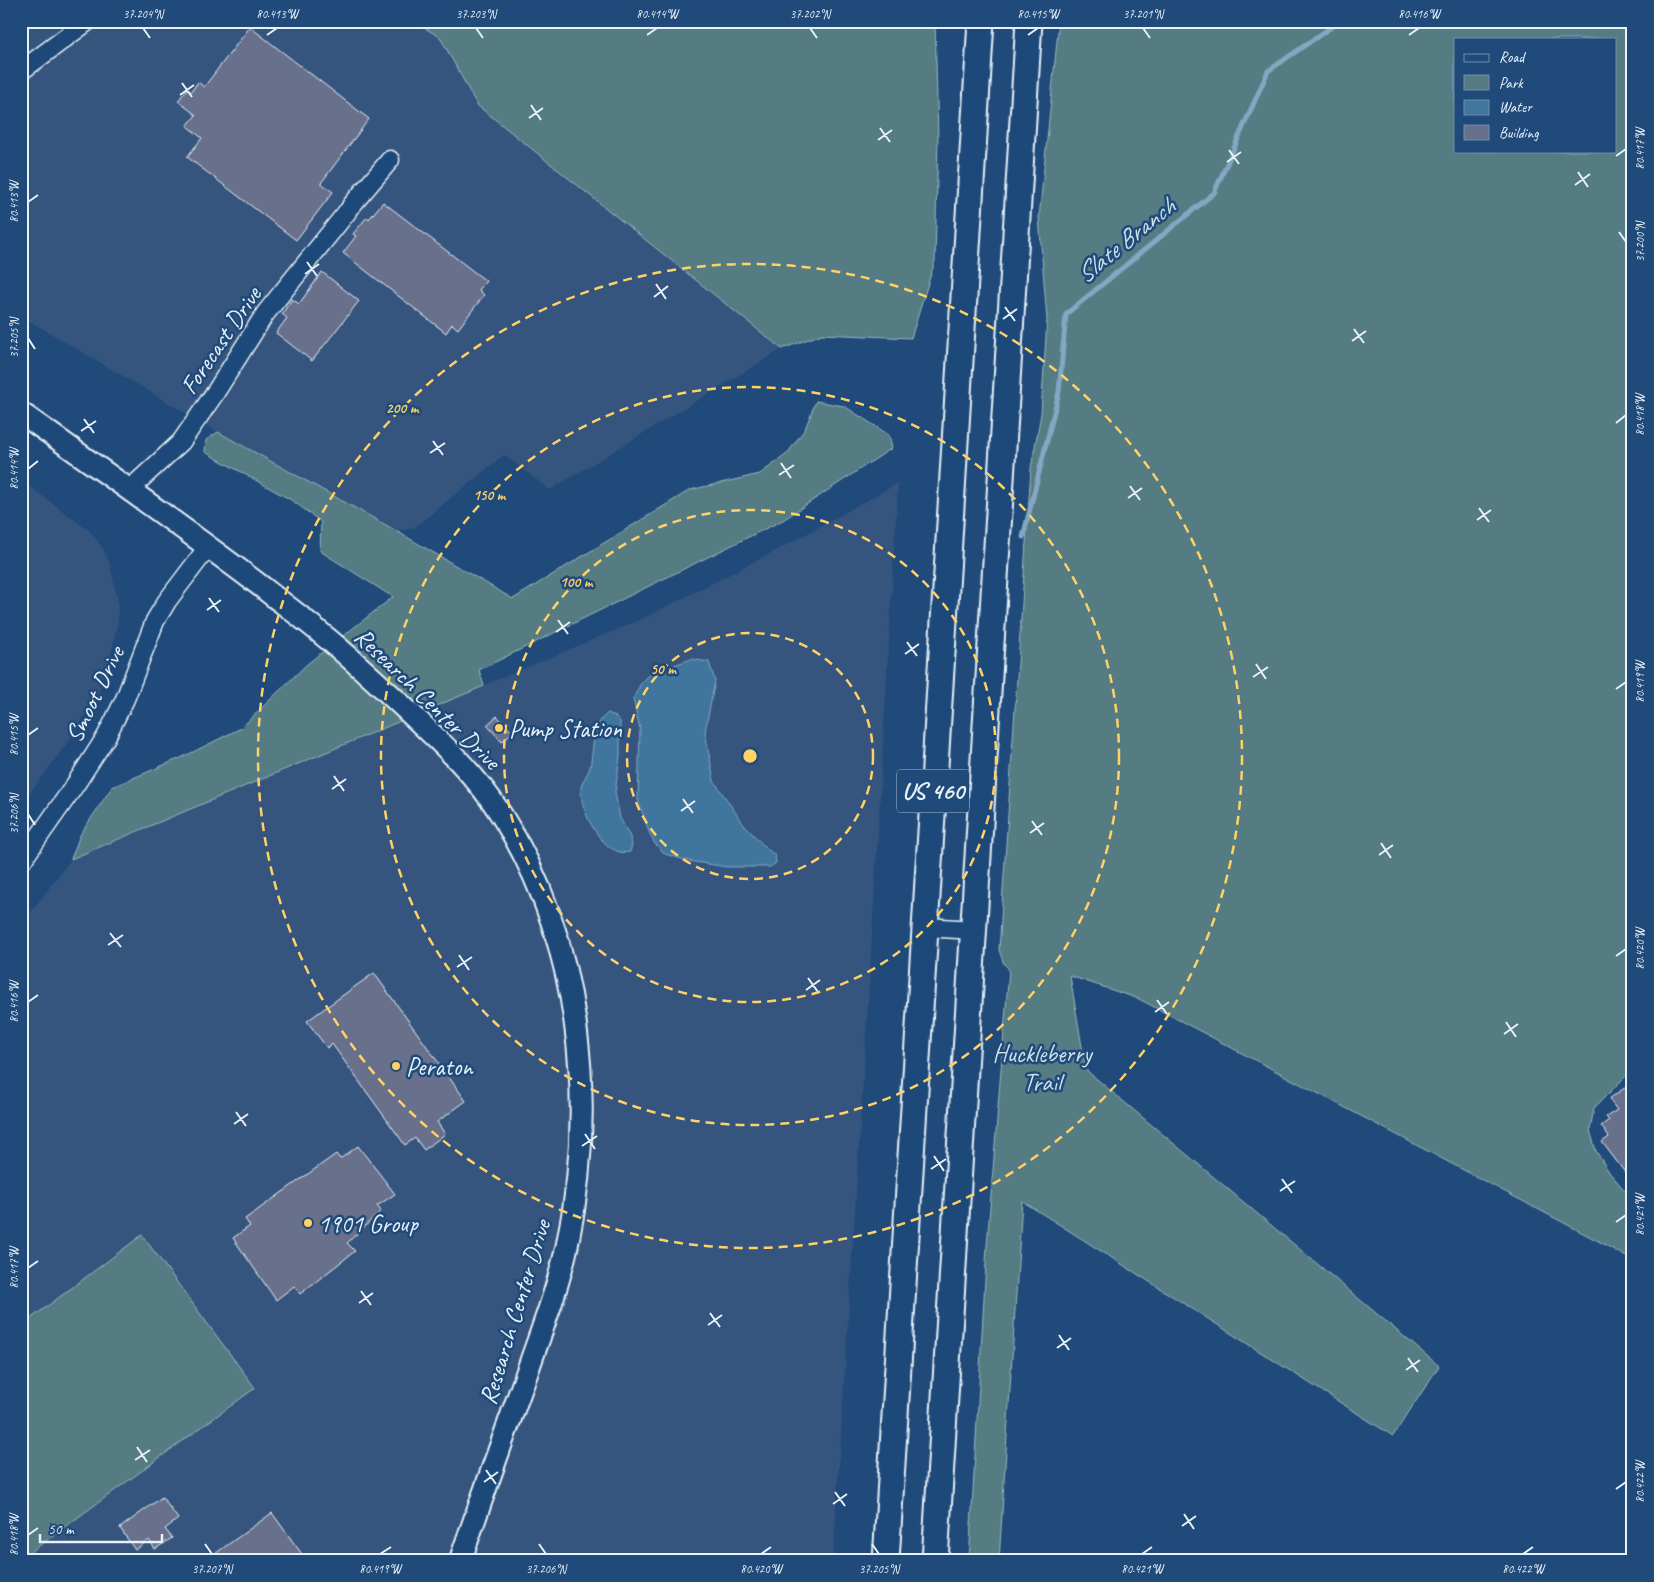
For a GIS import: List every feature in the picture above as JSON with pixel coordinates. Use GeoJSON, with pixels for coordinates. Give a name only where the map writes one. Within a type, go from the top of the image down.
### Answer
{"type":"FeatureCollection","features":[{"type":"Feature","properties":{"kind":"highway","name":"US 460"},"geometry":{"type":"LineString","coordinates":[[886,1561],[981,21]]}},
{"type":"Feature","properties":{"kind":"highway","name":"US 460"},"geometry":{"type":"LineString","coordinates":[[935,1561],[1029,21]]}},
{"type":"Feature","properties":{"kind":"main road","name":"Research Center Drive"},"geometry":{"type":"LineString","coordinates":[[21,413],[208,547],[323,635],[374,680],[458,759],[490,798],[522,850],[539,886],[559,946],[570,996],[580,1074],[581,1141],[577,1191],[566,1249],[550,1307],[460,1561]]}},
{"type":"Feature","properties":{"kind":"street"},"geometry":{"type":"LineString","coordinates":[[21,71],[88,21]]}},
{"type":"Feature","properties":{"kind":"street","name":"Forecast Drive"},"geometry":{"type":"LineString","coordinates":[[129,490],[181,442],[215,393],[265,314],[390,160]]}},
{"type":"Feature","properties":{"kind":"street","name":"Smoot Drive"},"geometry":{"type":"LineString","coordinates":[[21,862],[106,737],[125,699],[155,621],[167,601],[208,547]]}},
{"type":"Feature","properties":{"kind":"street"},"geometry":{"type":"LineString","coordinates":[[925,927],[974,930]]}},
{"type":"Feature","properties":{"kind":"shaded area"},"geometry":{"type":"Polygon","coordinates":[[[21,21],[413,21],[440,37],[477,105],[782,349],[550,490],[504,455],[414,528],[405,530],[393,529],[218,432],[21,316],[21,21]]]}},
{"type":"Feature","properties":{"kind":"shaded area"},"geometry":{"type":"Polygon","coordinates":[[[21,480],[91,532],[103,548],[110,564],[118,601],[118,621],[110,658],[98,694],[68,742],[21,805],[21,480]]]}},
{"type":"Feature","properties":{"kind":"shaded area"},"geometry":{"type":"Polygon","coordinates":[[[898,483],[833,1561],[21,1561],[21,925],[71,859],[644,618],[781,548],[898,483]]]}},
{"type":"Feature","properties":{"kind":"green space"},"geometry":{"type":"Polygon","coordinates":[[[413,21],[935,21],[938,139],[935,261],[911,338],[822,334],[782,349],[477,105],[440,37],[413,21]]]}},
{"type":"Feature","properties":{"kind":"green space","name":"Huckleberry Trail"},"geometry":{"type":"Polygon","coordinates":[[[1059,21],[1633,21],[1633,1069],[1594,1108],[1590,1130],[1596,1151],[1609,1172],[1633,1200],[1633,1261],[1139,999],[1070,976],[1086,1070],[1439,1366],[1393,1436],[1022,1201],[999,1561],[969,1561],[987,1245],[1009,969],[1004,964],[999,950],[1031,468],[1041,414],[1047,320],[1039,218],[1059,21]]]}},
{"type":"Feature","properties":{"kind":"green space"},"geometry":{"type":"Polygon","coordinates":[[[816,401],[844,406],[889,435],[892,448],[783,520],[479,670],[484,686],[71,859],[80,835],[112,787],[183,757],[241,728],[307,664],[393,597],[320,551],[321,522],[293,501],[205,452],[206,440],[218,432],[393,529],[513,599],[690,490],[760,474],[787,454],[805,429],[816,401]]]}},
{"type":"Feature","properties":{"kind":"green space"},"geometry":{"type":"Polygon","coordinates":[[[142,1235],[255,1388],[21,1559],[21,1326],[142,1235]]]}},
{"type":"Feature","properties":{"kind":"water"},"geometry":{"type":"Polygon","coordinates":[[[691,659],[709,662],[715,681],[705,732],[714,781],[744,825],[775,855],[776,863],[770,867],[727,867],[689,861],[665,854],[655,844],[649,832],[638,800],[640,729],[633,699],[640,685],[650,674],[691,659]]]}},
{"type":"Feature","properties":{"kind":"water"},"geometry":{"type":"Polygon","coordinates":[[[608,713],[620,721],[620,756],[615,792],[620,818],[632,845],[630,852],[620,852],[611,848],[603,841],[589,820],[581,797],[581,788],[590,767],[596,731],[608,713]]]}},
{"type":"Feature","properties":{"kind":"building"},"geometry":{"type":"Polygon","coordinates":[[[250,27],[369,119],[321,183],[333,192],[296,240],[187,157],[202,138],[187,126],[196,115],[178,101],[187,89],[191,92],[198,82],[204,87],[250,27]]]}},
{"type":"Feature","properties":{"kind":"building"},"geometry":{"type":"Polygon","coordinates":[[[383,202],[486,281],[479,290],[484,295],[458,329],[452,324],[446,333],[343,253],[356,236],[353,234],[383,202]]]}},
{"type":"Feature","properties":{"kind":"building"},"geometry":{"type":"Polygon","coordinates":[[[322,272],[359,301],[312,361],[276,333],[287,318],[282,314],[292,299],[299,304],[322,272]]]}},
{"type":"Feature","properties":{"kind":"building","name":"Pump Station"},"geometry":{"type":"Polygon","coordinates":[[[497,716],[512,732],[502,742],[487,725],[497,716]]]}},
{"type":"Feature","properties":{"kind":"building"},"geometry":{"type":"Polygon","coordinates":[[[374,973],[466,1101],[437,1122],[445,1134],[424,1150],[415,1138],[405,1145],[332,1044],[327,1048],[307,1021],[374,973]]]}},
{"type":"Feature","properties":{"kind":"building"},"geometry":{"type":"Polygon","coordinates":[[[1633,1082],[1633,1183],[1602,1142],[1609,1137],[1601,1126],[1609,1120],[1606,1117],[1617,1110],[1609,1099],[1633,1082]]]}},
{"type":"Feature","properties":{"kind":"building","name":"1901 Group"},"geometry":{"type":"Polygon","coordinates":[[[358,1146],[395,1194],[377,1206],[381,1211],[347,1243],[355,1251],[300,1294],[294,1286],[276,1300],[233,1238],[250,1226],[245,1219],[336,1154],[340,1159],[358,1146]]]}},
{"type":"Feature","properties":{"kind":"building"},"geometry":{"type":"Polygon","coordinates":[[[162,1497],[178,1519],[165,1529],[172,1538],[155,1549],[149,1540],[135,1550],[120,1528],[162,1497]]]}},
{"type":"Feature","properties":{"kind":"building"},"geometry":{"type":"Polygon","coordinates":[[[272,1513],[307,1561],[205,1561],[272,1513]]]}},
{"type":"Feature","properties":{"kind":"waterway","name":"Slate Branch"},"geometry":{"type":"LineString","coordinates":[[1023,537],[1059,392],[1066,314],[1214,193],[1268,71],[1340,21]]}},
{"type":"Feature","properties":{"kind":"place","name":"Pump Station"},"geometry":{"type":"Point","coordinates":[499,728]}},
{"type":"Feature","properties":{"kind":"place","name":"Peraton"},"geometry":{"type":"Point","coordinates":[396,1066]}},
{"type":"Feature","properties":{"kind":"place","name":"1901 Group"},"geometry":{"type":"Point","coordinates":[308,1223]}}]}
